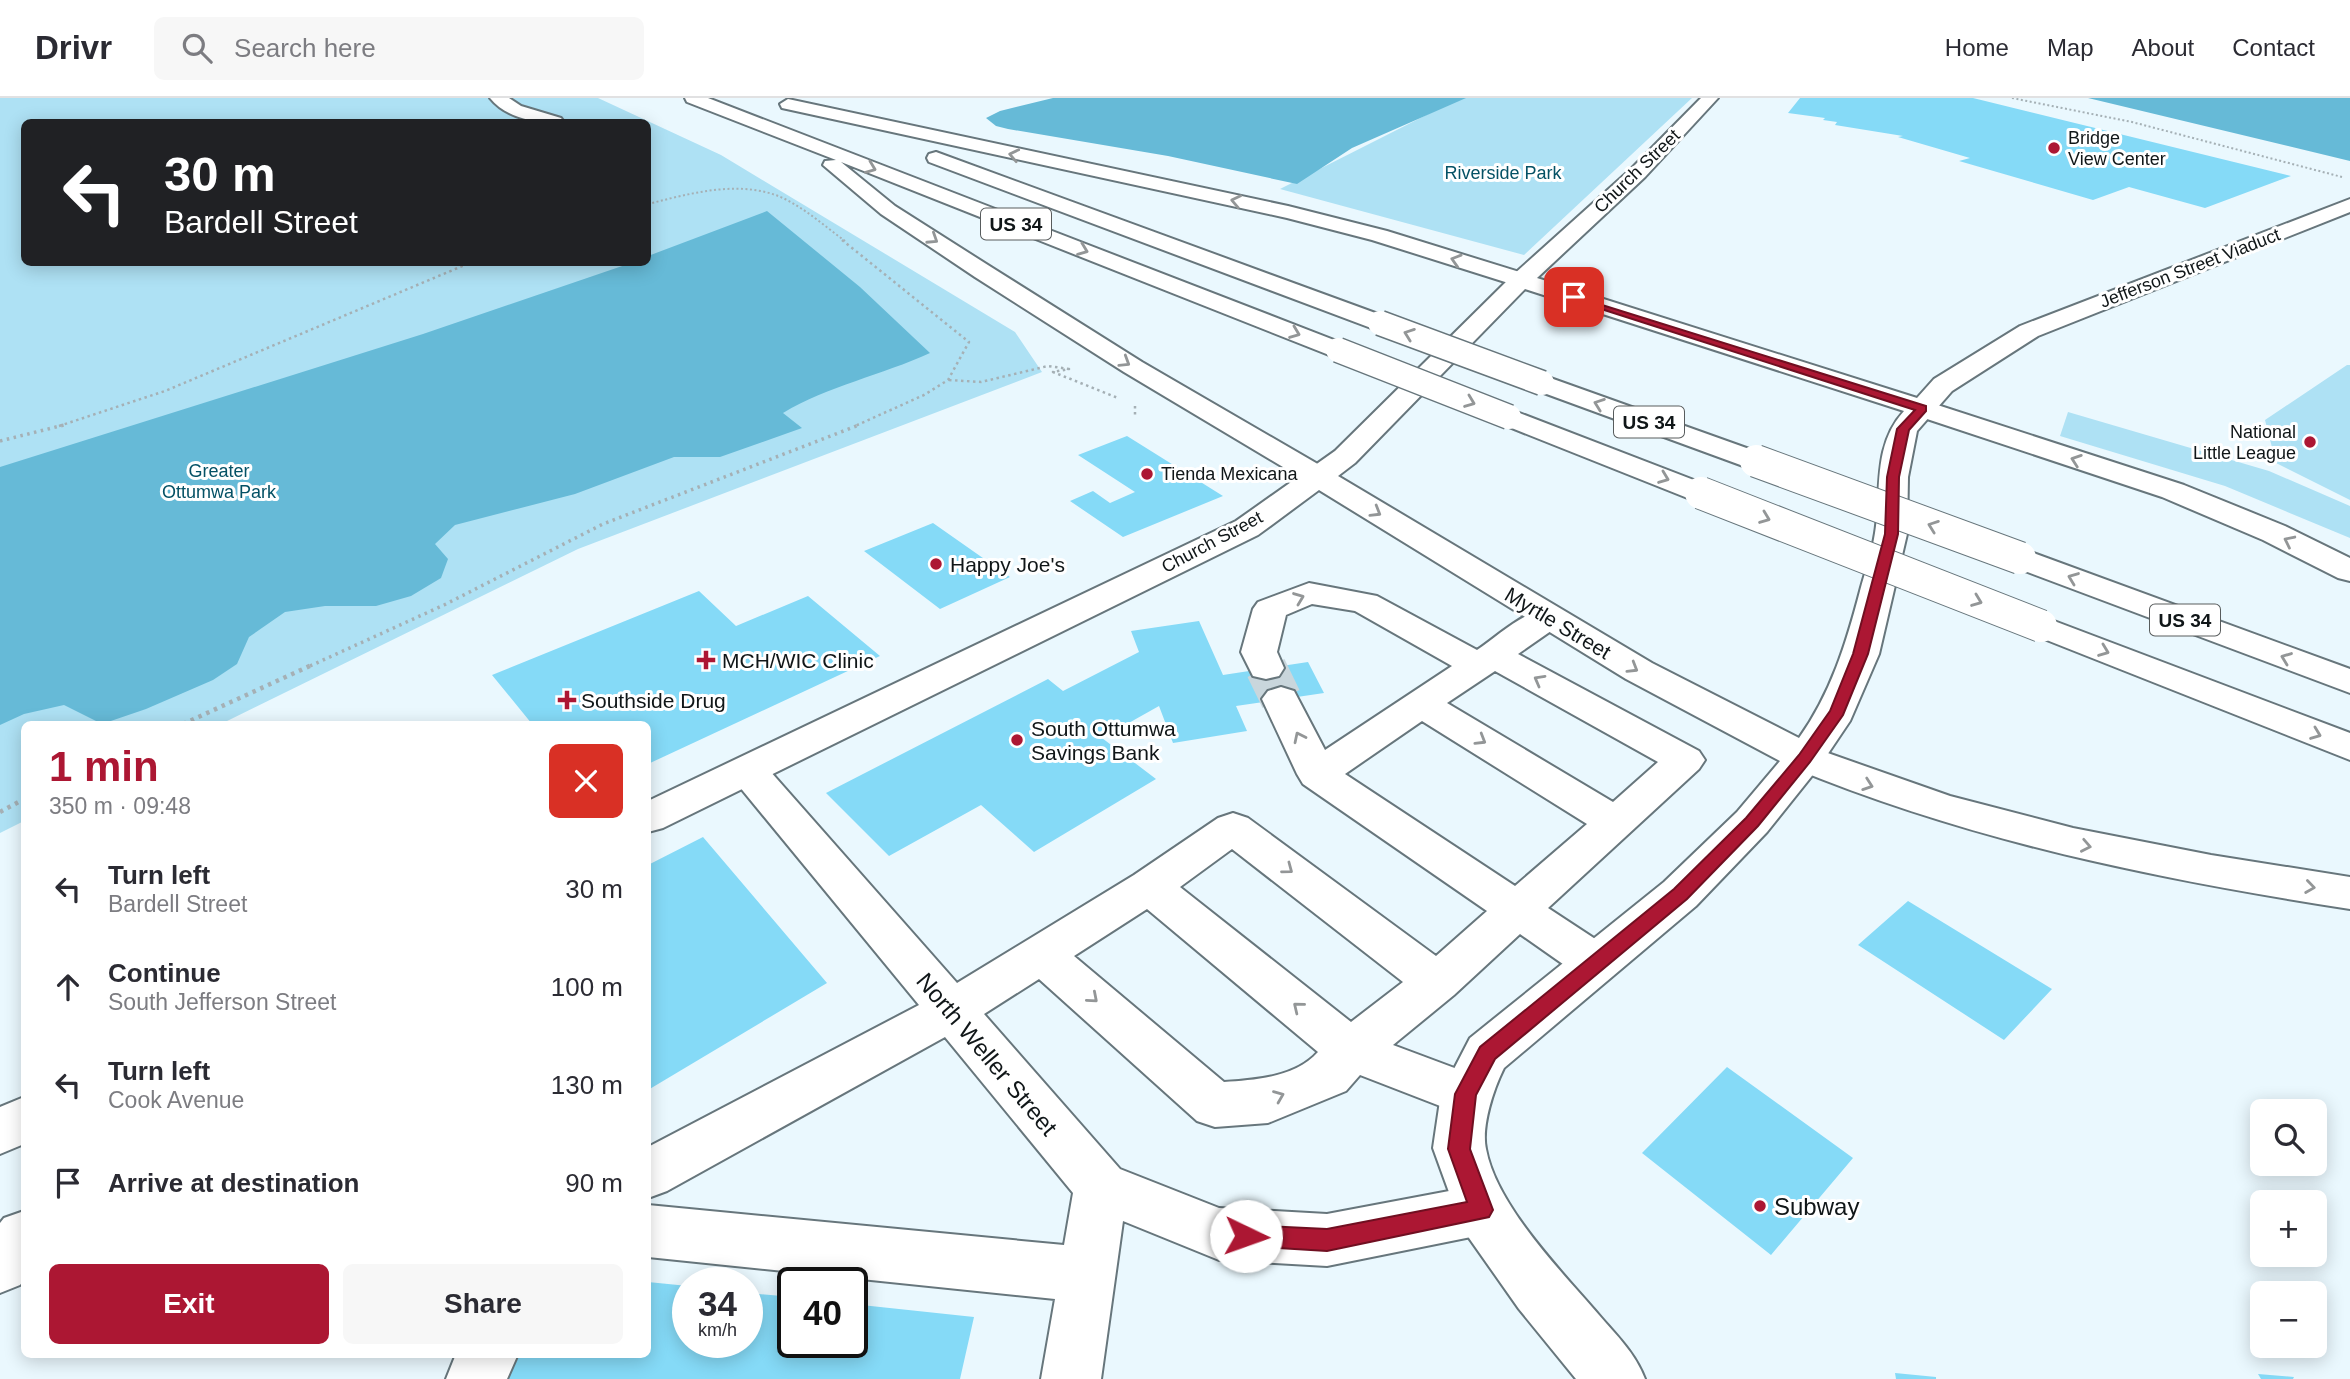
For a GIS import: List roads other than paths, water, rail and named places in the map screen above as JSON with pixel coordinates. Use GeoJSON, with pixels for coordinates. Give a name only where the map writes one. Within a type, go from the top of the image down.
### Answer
{"type":"FeatureCollection","features":[{"type":"Feature","properties":{"kind":"main road"},"geometry":{"type":"LineString","coordinates":[[498,98],[515,110],[545,119]]}},
{"type":"Feature","properties":{"kind":"main road","name":"US 34"},"geometry":{"type":"LineString","coordinates":[[693,98],[2350,747]]}},
{"type":"Feature","properties":{"kind":"main road","name":"Church Street"},"geometry":{"type":"LineString","coordinates":[[651,817],[1247,528],[1345,457],[1521,280],[1638,173],[1710,98]]}},
{"type":"Feature","properties":{"kind":"main road"},"geometry":{"type":"LineString","coordinates":[[780,101],[897,131],[1362,230],[1922,408],[2173,491],[2274,533],[2350,571]]}},
{"type":"Feature","properties":{"kind":"main road","name":"US 34"},"geometry":{"type":"LineString","coordinates":[[780,101],[2350,682]]}},
{"type":"Feature","properties":{"kind":"main road","name":"Myrtle Street"},"geometry":{"type":"LineString","coordinates":[[731,113],[842,171],[888,210],[1133,367],[1549,617],[1639,671],[1805,758],[1863,784],[2040,837],[2250,878],[2350,893]]}},
{"type":"Feature","properties":{"kind":"main road","name":"Jefferson Street Viaduct"},"geometry":{"type":"LineString","coordinates":[[1615,1379],[1539,1289],[1481,1210],[1459,1149],[1466,1094],[1487,1053],[1680,894],[1752,822],[1805,758],[1837,712],[1861,654],[1891,534],[1893,477],[1903,429],[1943,385],[2029,331],[2350,205]]}},
{"type":"Feature","properties":{"kind":"main road"},"geometry":{"type":"LineString","coordinates":[[1041,954],[1215,1105],[1268,1101],[1328,1076],[1352,1050],[1437,982],[1517,910],[1615,822],[1685,760],[1366,603],[1309,593],[1270,609],[1258,652],[1317,774],[1517,910],[1596,963]]}},
{"type":"Feature","properties":{"kind":"main road"},"geometry":{"type":"LineString","coordinates":[[1317,774],[1423,705],[1549,617]]}},
{"type":"Feature","properties":{"kind":"main road"},"geometry":{"type":"LineString","coordinates":[[1423,705],[1615,822]]}},
{"type":"Feature","properties":{"kind":"main road","name":"North Weller Street"},"geometry":{"type":"LineString","coordinates":[[748,771],[1101,1186]]}},
{"type":"Feature","properties":{"kind":"main road"},"geometry":{"type":"LineString","coordinates":[[651,1172],[951,1011],[1149,886],[1233,828],[1437,982]]}},
{"type":"Feature","properties":{"kind":"main road"},"geometry":{"type":"LineString","coordinates":[[1149,886],[1352,1050],[1466,1094]]}},
{"type":"Feature","properties":{"kind":"main road"},"geometry":{"type":"LineString","coordinates":[[0,1131],[21,1121]]}},
{"type":"Feature","properties":{"kind":"main road"},"geometry":{"type":"LineString","coordinates":[[1071,1379],[1101,1186],[1220,1234],[1327,1240],[1481,1210]]}},
{"type":"Feature","properties":{"kind":"main road"},"geometry":{"type":"LineString","coordinates":[[651,1231],[1088,1275]]}},
{"type":"Feature","properties":{"kind":"main road"},"geometry":{"type":"LineString","coordinates":[[0,1266],[21,1241]]}},
{"type":"Feature","properties":{"kind":"main road"},"geometry":{"type":"LineString","coordinates":[[476,1379],[486,1358]]}},
{"type":"Feature","properties":{"kind":"tunnel"},"geometry":{"type":"LineString","coordinates":[[1266,668],[1281,699]]}},
{"type":"Feature","properties":{"kind":"place","name":"Bridge View Center"},"geometry":{"type":"Point","coordinates":[2054,148]}},
{"type":"Feature","properties":{"kind":"place","name":"National Little League"},"geometry":{"type":"Point","coordinates":[2310,442]}},
{"type":"Feature","properties":{"kind":"place","name":"Tienda Mexicana"},"geometry":{"type":"Point","coordinates":[1147,474]}},
{"type":"Feature","properties":{"kind":"place","name":"Happy Joe's"},"geometry":{"type":"Point","coordinates":[936,564]}},
{"type":"Feature","properties":{"kind":"place","name":"MCH/WIC Clinic"},"geometry":{"type":"Point","coordinates":[706,660]}},
{"type":"Feature","properties":{"kind":"place","name":"Southside Drug"},"geometry":{"type":"Point","coordinates":[567,700]}},
{"type":"Feature","properties":{"kind":"place","name":"South Ottumwa Savings Bank"},"geometry":{"type":"Point","coordinates":[1017,740]}},
{"type":"Feature","properties":{"kind":"place","name":"Subway"},"geometry":{"type":"Point","coordinates":[1760,1206]}},
{"type":"Feature","properties":{"kind":"park label","name":"Riverside Park"},"geometry":{"type":"Point","coordinates":[1503,173]}},
{"type":"Feature","properties":{"kind":"park label","name":"Greater Ottumwa Park"},"geometry":{"type":"Point","coordinates":[219,481]}}]}
